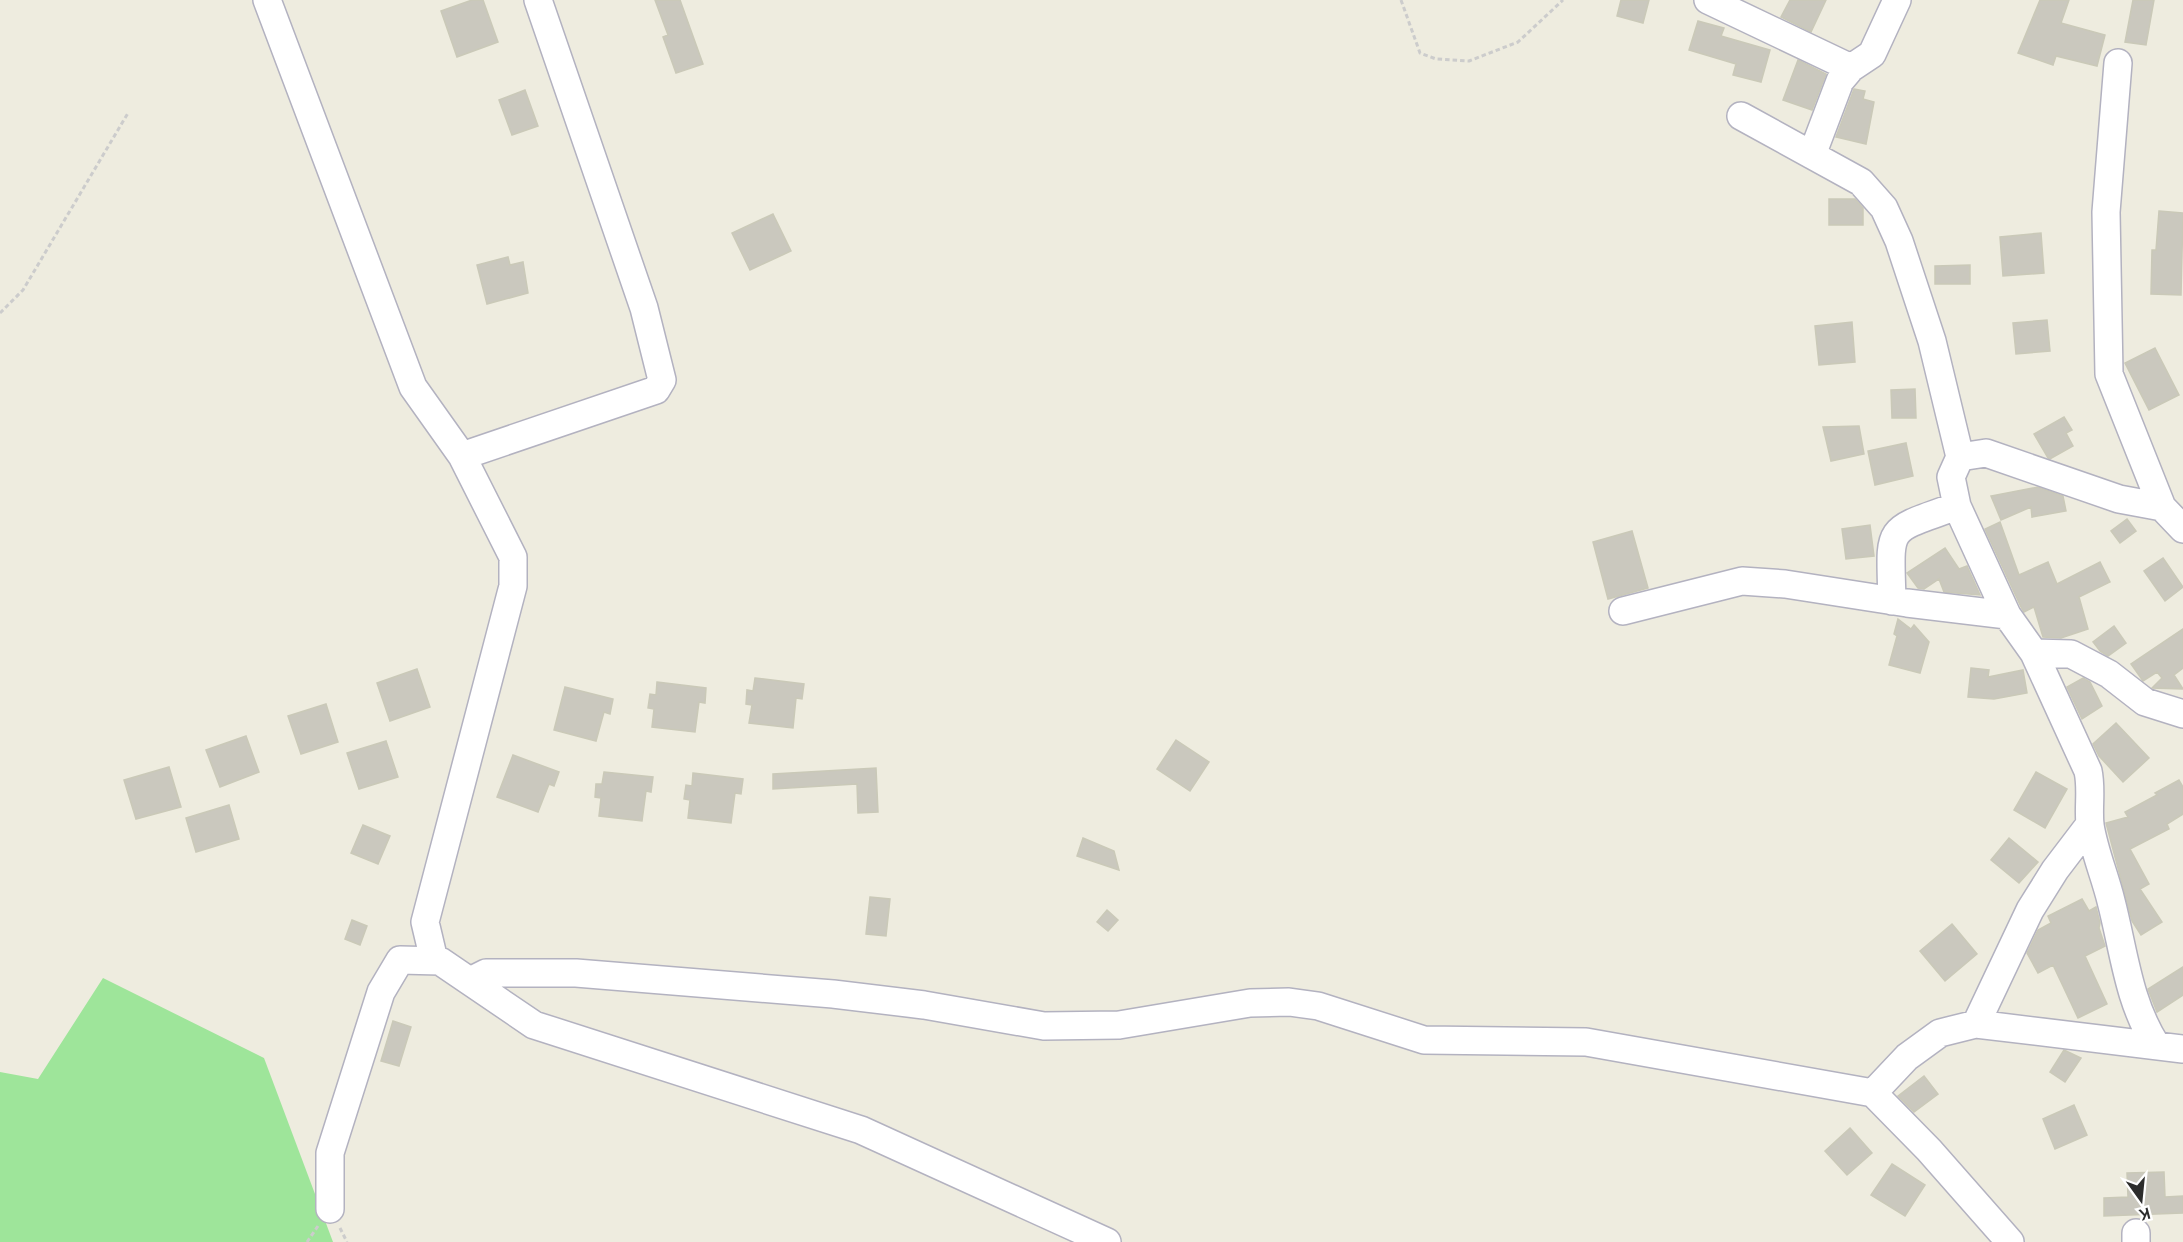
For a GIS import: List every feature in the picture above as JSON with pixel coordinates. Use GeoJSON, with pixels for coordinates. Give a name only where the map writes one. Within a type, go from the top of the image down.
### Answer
{"type":"FeatureCollection","features":[{"type":"Feature","properties":{"kind":"street"},"geometry":{"type":"LineString","coordinates":[[267,0],[413,387],[462,456],[513,557],[513,586],[425,922],[381,992],[330,1153],[330,1209]]}},
{"type":"Feature","properties":{"kind":"street"},"geometry":{"type":"LineString","coordinates":[[462,456],[656,390],[662,380],[644,308],[538,0]]}},
{"type":"Feature","properties":{"kind":"street"},"geometry":{"type":"LineString","coordinates":[[1708,0],[1851,68]]}},
{"type":"Feature","properties":{"kind":"street"},"geometry":{"type":"LineString","coordinates":[[1812,155],[1840,81],[1851,68],[1872,54],[1897,0]]}},
{"type":"Feature","properties":{"kind":"street"},"geometry":{"type":"LineString","coordinates":[[2118,63],[2106,212],[2109,374],[2162,507],[2183,529]]}},
{"type":"Feature","properties":{"kind":"street"},"geometry":{"type":"LineString","coordinates":[[1741,116],[1861,182],[1884,208],[1899,241],[1932,341],[1960,458],[1951,477],[1957,507],[2007,615],[2034,653],[2088,771],[2091,787],[2090,824],[2111,898],[2133,998],[2144,1027],[2156,1045]]}},
{"type":"Feature","properties":{"kind":"street"},"geometry":{"type":"LineString","coordinates":[[1960,458],[1986,453],[2119,499],[2162,507]]}},
{"type":"Feature","properties":{"kind":"street"},"geometry":{"type":"LineString","coordinates":[[1892,601],[1890,543],[1901,526],[1957,507]]}},
{"type":"Feature","properties":{"kind":"street"},"geometry":{"type":"LineString","coordinates":[[1623,611],[1742,581],[1785,584],[1892,601],[2007,615]]}},
{"type":"Feature","properties":{"kind":"street"},"geometry":{"type":"LineString","coordinates":[[2034,653],[2071,654],[2109,674],[2145,702],[2183,714]]}},
{"type":"Feature","properties":{"kind":"street"},"geometry":{"type":"LineString","coordinates":[[1976,1024],[2030,910],[2055,870],[2090,824]]}},
{"type":"Feature","properties":{"kind":"street"},"geometry":{"type":"LineString","coordinates":[[425,922],[434,960]]}},
{"type":"Feature","properties":{"kind":"street"},"geometry":{"type":"LineString","coordinates":[[400,960],[440,961],[534,1026],[861,1130],[1107,1242]]}},
{"type":"Feature","properties":{"kind":"street"},"geometry":{"type":"LineString","coordinates":[[470,981],[486,973],[576,974],[833,994],[924,1005],[1044,1026],[1119,1025],[1250,1003],[1289,1002],[1318,1006],[1424,1040],[1586,1042],[1873,1093],[1929,1150],[2010,1242]]}},
{"type":"Feature","properties":{"kind":"street"},"geometry":{"type":"LineString","coordinates":[[1873,1093],[1907,1057],[1940,1033],[1976,1024],[2183,1049]]}},
{"type":"Feature","properties":{"kind":"path"},"geometry":{"type":"LineString","coordinates":[[1401,0],[1420,53],[1436,59],[1469,61],[1518,42],[1563,0]]}},
{"type":"Feature","properties":{"kind":"path"},"geometry":{"type":"LineString","coordinates":[[0,313],[23,290],[128,113]]}},
{"type":"Feature","properties":{"kind":"green space"},"geometry":{"type":"Polygon","coordinates":[[[103,978],[264,1058],[333,1242],[0,1242],[0,1072],[38,1079],[103,978]]]}},
{"type":"Feature","properties":{"kind":"building"},"geometry":{"type":"Polygon","coordinates":[[[472,0],[483,0],[498,42],[457,57],[441,11],[472,0]]]}},
{"type":"Feature","properties":{"kind":"building"},"geometry":{"type":"Polygon","coordinates":[[[655,0],[680,0],[703,64],[676,73],[663,37],[668,35],[655,0]]]}},
{"type":"Feature","properties":{"kind":"building"},"geometry":{"type":"Polygon","coordinates":[[[1621,0],[1649,0],[1643,23],[1617,16],[1621,0]]]}},
{"type":"Feature","properties":{"kind":"building"},"geometry":{"type":"Polygon","coordinates":[[[1790,0],[1826,0],[1811,32],[1781,17],[1790,0]]]}},
{"type":"Feature","properties":{"kind":"building"},"geometry":{"type":"Polygon","coordinates":[[[2040,0],[2069,0],[2061,23],[2105,35],[2097,66],[2056,56],[2053,65],[2018,53],[2040,0]]]}},
{"type":"Feature","properties":{"kind":"building"},"geometry":{"type":"Polygon","coordinates":[[[2133,0],[2154,0],[2146,45],[2125,42],[2133,0]]]}},
{"type":"Feature","properties":{"kind":"building"},"geometry":{"type":"Polygon","coordinates":[[[1698,21],[1724,28],[1721,36],[1770,50],[1761,82],[1733,75],[1736,64],[1689,50],[1698,21]]]}},
{"type":"Feature","properties":{"kind":"building"},"geometry":{"type":"Polygon","coordinates":[[[1798,60],[1826,74],[1812,110],[1783,100],[1798,60]]]}},
{"type":"Feature","properties":{"kind":"building"},"geometry":{"type":"Polygon","coordinates":[[[1854,89],[1865,91],[1863,99],[1874,102],[1866,144],[1836,137],[1854,89]]]}},
{"type":"Feature","properties":{"kind":"building"},"geometry":{"type":"Polygon","coordinates":[[[525,90],[538,126],[512,135],[499,100],[525,90]]]}},
{"type":"Feature","properties":{"kind":"building"},"geometry":{"type":"Polygon","coordinates":[[[1829,199],[1855,199],[1863,208],[1863,225],[1829,225],[1829,199]]]}},
{"type":"Feature","properties":{"kind":"building"},"geometry":{"type":"Polygon","coordinates":[[[2159,211],[2183,213],[2181,295],[2151,294],[2152,250],[2156,250],[2159,211]]]}},
{"type":"Feature","properties":{"kind":"building"},"geometry":{"type":"Polygon","coordinates":[[[773,214],[791,251],[750,270],[732,233],[773,214]]]}},
{"type":"Feature","properties":{"kind":"building"},"geometry":{"type":"Polygon","coordinates":[[[2041,233],[2044,273],[2003,276],[2000,237],[2041,233]]]}},
{"type":"Feature","properties":{"kind":"building"},"geometry":{"type":"Polygon","coordinates":[[[508,257],[510,265],[523,262],[528,293],[487,304],[477,265],[508,257]]]}},
{"type":"Feature","properties":{"kind":"building"},"geometry":{"type":"Polygon","coordinates":[[[1970,265],[1970,284],[1935,284],[1935,266],[1970,265]]]}},
{"type":"Feature","properties":{"kind":"building"},"geometry":{"type":"Polygon","coordinates":[[[2047,320],[2050,351],[2016,354],[2013,323],[2047,320]]]}},
{"type":"Feature","properties":{"kind":"building"},"geometry":{"type":"Polygon","coordinates":[[[1852,322],[1855,362],[1819,365],[1815,326],[1852,322]]]}},
{"type":"Feature","properties":{"kind":"building"},"geometry":{"type":"Polygon","coordinates":[[[2155,348],[2179,395],[2149,410],[2125,363],[2155,348]]]}},
{"type":"Feature","properties":{"kind":"building"},"geometry":{"type":"Polygon","coordinates":[[[1915,389],[1916,418],[1892,418],[1891,390],[1915,389]]]}},
{"type":"Feature","properties":{"kind":"building"},"geometry":{"type":"Polygon","coordinates":[[[2064,417],[2072,430],[2066,433],[2073,446],[2050,459],[2034,434],[2064,417]]]}},
{"type":"Feature","properties":{"kind":"building"},"geometry":{"type":"Polygon","coordinates":[[[1859,426],[1864,454],[1831,461],[1823,427],[1859,426]]]}},
{"type":"Feature","properties":{"kind":"building"},"geometry":{"type":"Polygon","coordinates":[[[1906,443],[1913,476],[1875,485],[1868,451],[1906,443]]]}},
{"type":"Feature","properties":{"kind":"building"},"geometry":{"type":"Polygon","coordinates":[[[2038,487],[2063,496],[2066,511],[2032,517],[2031,507],[2001,520],[1991,496],[2038,487]]]}},
{"type":"Feature","properties":{"kind":"building"},"geometry":{"type":"Polygon","coordinates":[[[2127,519],[2136,531],[2120,543],[2111,531],[2127,519]]]}},
{"type":"Feature","properties":{"kind":"building"},"geometry":{"type":"Polygon","coordinates":[[[2000,522],[2019,575],[2048,562],[2057,584],[2100,562],[2110,582],[2079,597],[2088,629],[2061,638],[2043,637],[2034,607],[2024,612],[1985,529],[2000,522]]]}},
{"type":"Feature","properties":{"kind":"building"},"geometry":{"type":"Polygon","coordinates":[[[1870,525],[1874,556],[1846,559],[1842,529],[1870,525]]]}},
{"type":"Feature","properties":{"kind":"building"},"geometry":{"type":"Polygon","coordinates":[[[1632,531],[1648,588],[1608,599],[1593,542],[1632,531]]]}},
{"type":"Feature","properties":{"kind":"building"},"geometry":{"type":"Polygon","coordinates":[[[1945,548],[1959,569],[1967,566],[1980,595],[1944,592],[1939,579],[1924,589],[1918,588],[1907,573],[1945,548]]]}},
{"type":"Feature","properties":{"kind":"building"},"geometry":{"type":"Polygon","coordinates":[[[2163,558],[2183,587],[2165,601],[2144,571],[2163,558]]]}},
{"type":"Feature","properties":{"kind":"building"},"geometry":{"type":"Polygon","coordinates":[[[1898,619],[1911,629],[1914,625],[1929,642],[1920,673],[1889,665],[1897,636],[1894,634],[1898,619]]]}},
{"type":"Feature","properties":{"kind":"building"},"geometry":{"type":"Polygon","coordinates":[[[2114,626],[2126,643],[2108,656],[2100,651],[2093,642],[2114,626]]]}},
{"type":"Feature","properties":{"kind":"building"},"geometry":{"type":"Polygon","coordinates":[[[2183,629],[2183,668],[2174,675],[2183,689],[2152,688],[2162,678],[2157,672],[2143,681],[2131,664],[2183,629]]]}},
{"type":"Feature","properties":{"kind":"building"},"geometry":{"type":"Polygon","coordinates":[[[1971,668],[1989,670],[1988,677],[2023,670],[2027,693],[1994,699],[1968,697],[1971,668]]]}},
{"type":"Feature","properties":{"kind":"building"},"geometry":{"type":"Polygon","coordinates":[[[417,669],[430,707],[390,721],[377,683],[417,669]]]}},
{"type":"Feature","properties":{"kind":"building"},"geometry":{"type":"Polygon","coordinates":[[[755,678],[804,684],[802,699],[796,698],[793,728],[749,723],[752,705],[746,704],[747,690],[753,691],[755,678]]]}},
{"type":"Feature","properties":{"kind":"building"},"geometry":{"type":"Polygon","coordinates":[[[2083,678],[2090,682],[2102,706],[2082,719],[2067,687],[2083,678]]]}},
{"type":"Feature","properties":{"kind":"building"},"geometry":{"type":"Polygon","coordinates":[[[657,682],[706,688],[705,703],[699,702],[695,732],[652,727],[654,709],[648,708],[650,694],[656,695],[657,682]]]}},
{"type":"Feature","properties":{"kind":"building"},"geometry":{"type":"Polygon","coordinates":[[[565,687],[613,699],[610,714],[604,712],[596,741],[554,730],[565,687]]]}},
{"type":"Feature","properties":{"kind":"building"},"geometry":{"type":"Polygon","coordinates":[[[326,704],[338,742],[301,754],[288,716],[326,704]]]}},
{"type":"Feature","properties":{"kind":"building"},"geometry":{"type":"Polygon","coordinates":[[[2116,723],[2149,758],[2123,782],[2099,756],[2093,744],[2116,723]]]}},
{"type":"Feature","properties":{"kind":"building"},"geometry":{"type":"Polygon","coordinates":[[[246,736],[259,772],[220,787],[206,750],[246,736]]]}},
{"type":"Feature","properties":{"kind":"building"},"geometry":{"type":"Polygon","coordinates":[[[1176,740],[1209,762],[1190,791],[1157,769],[1176,740]]]}},
{"type":"Feature","properties":{"kind":"building"},"geometry":{"type":"Polygon","coordinates":[[[386,741],[398,777],[359,789],[347,753],[386,741]]]}},
{"type":"Feature","properties":{"kind":"building"},"geometry":{"type":"Polygon","coordinates":[[[513,755],[559,772],[554,786],[549,784],[538,812],[497,797],[513,755]]]}},
{"type":"Feature","properties":{"kind":"building"},"geometry":{"type":"Polygon","coordinates":[[[169,767],[181,807],[136,819],[124,780],[169,767]]]}},
{"type":"Feature","properties":{"kind":"building"},"geometry":{"type":"Polygon","coordinates":[[[876,768],[878,812],[858,813],[857,784],[773,789],[773,774],[876,768]]]}},
{"type":"Feature","properties":{"kind":"building"},"geometry":{"type":"Polygon","coordinates":[[[604,772],[653,777],[651,792],[646,791],[642,821],[599,816],[601,798],[595,797],[596,784],[602,784],[604,772]]]}},
{"type":"Feature","properties":{"kind":"building"},"geometry":{"type":"Polygon","coordinates":[[[2036,772],[2067,789],[2045,828],[2014,810],[2036,772]]]}},
{"type":"Feature","properties":{"kind":"building"},"geometry":{"type":"Polygon","coordinates":[[[693,773],[743,779],[741,794],[735,793],[731,823],[688,818],[690,800],[684,799],[686,785],[692,786],[693,773]]]}},
{"type":"Feature","properties":{"kind":"building"},"geometry":{"type":"Polygon","coordinates":[[[2179,780],[2183,787],[2183,814],[2167,824],[2169,829],[2130,849],[2149,884],[2140,889],[2162,922],[2141,935],[2132,921],[2106,823],[2128,817],[2125,812],[2179,780]]]}},
{"type":"Feature","properties":{"kind":"building"},"geometry":{"type":"Polygon","coordinates":[[[229,805],[239,839],[196,852],[186,818],[229,805]]]}},
{"type":"Feature","properties":{"kind":"building"},"geometry":{"type":"Polygon","coordinates":[[[363,825],[390,836],[378,864],[351,853],[363,825]]]}},
{"type":"Feature","properties":{"kind":"building"},"geometry":{"type":"Polygon","coordinates":[[[1083,838],[1114,851],[1119,870],[1077,856],[1083,838]]]}},
{"type":"Feature","properties":{"kind":"building"},"geometry":{"type":"Polygon","coordinates":[[[2009,838],[2038,862],[2019,883],[1991,860],[2009,838]]]}},
{"type":"Feature","properties":{"kind":"building"},"geometry":{"type":"Polygon","coordinates":[[[870,897],[890,899],[886,936],[866,934],[870,897]]]}},
{"type":"Feature","properties":{"kind":"building"},"geometry":{"type":"Polygon","coordinates":[[[2082,899],[2089,911],[2096,907],[2100,923],[2099,928],[2105,946],[2085,956],[2107,1004],[2078,1018],[2053,965],[2038,973],[2027,953],[2038,930],[2051,923],[2048,916],[2082,899]]]}},
{"type":"Feature","properties":{"kind":"building"},"geometry":{"type":"Polygon","coordinates":[[[1107,910],[1118,920],[1108,931],[1097,922],[1107,910]]]}},
{"type":"Feature","properties":{"kind":"building"},"geometry":{"type":"Polygon","coordinates":[[[352,920],[367,926],[360,945],[345,939],[352,920]]]}},
{"type":"Feature","properties":{"kind":"building"},"geometry":{"type":"Polygon","coordinates":[[[1952,924],[1977,954],[1945,981],[1920,951],[1952,924]]]}},
{"type":"Feature","properties":{"kind":"building"},"geometry":{"type":"Polygon","coordinates":[[[2183,967],[2183,995],[2157,1012],[2148,989],[2183,967]]]}},
{"type":"Feature","properties":{"kind":"building"},"geometry":{"type":"Polygon","coordinates":[[[393,1021],[411,1027],[399,1066],[381,1061],[393,1021]]]}},
{"type":"Feature","properties":{"kind":"building"},"geometry":{"type":"Polygon","coordinates":[[[2064,1050],[2081,1058],[2065,1082],[2050,1072],[2064,1050]]]}},
{"type":"Feature","properties":{"kind":"building"},"geometry":{"type":"Polygon","coordinates":[[[1924,1076],[1938,1094],[1914,1112],[1898,1096],[1924,1076]]]}},
{"type":"Feature","properties":{"kind":"building"},"geometry":{"type":"Polygon","coordinates":[[[2074,1105],[2087,1135],[2055,1149],[2043,1119],[2074,1105]]]}},
{"type":"Feature","properties":{"kind":"building"},"geometry":{"type":"Polygon","coordinates":[[[1850,1128],[1872,1153],[1847,1175],[1825,1151],[1850,1128]]]}},
{"type":"Feature","properties":{"kind":"building"},"geometry":{"type":"Polygon","coordinates":[[[1892,1164],[1925,1185],[1905,1216],[1871,1195],[1892,1164]]]}},
{"type":"Feature","properties":{"kind":"building"},"geometry":{"type":"Polygon","coordinates":[[[2164,1172],[2165,1197],[2183,1196],[2183,1213],[2104,1216],[2104,1198],[2128,1197],[2127,1173],[2164,1172]]]}}]}
